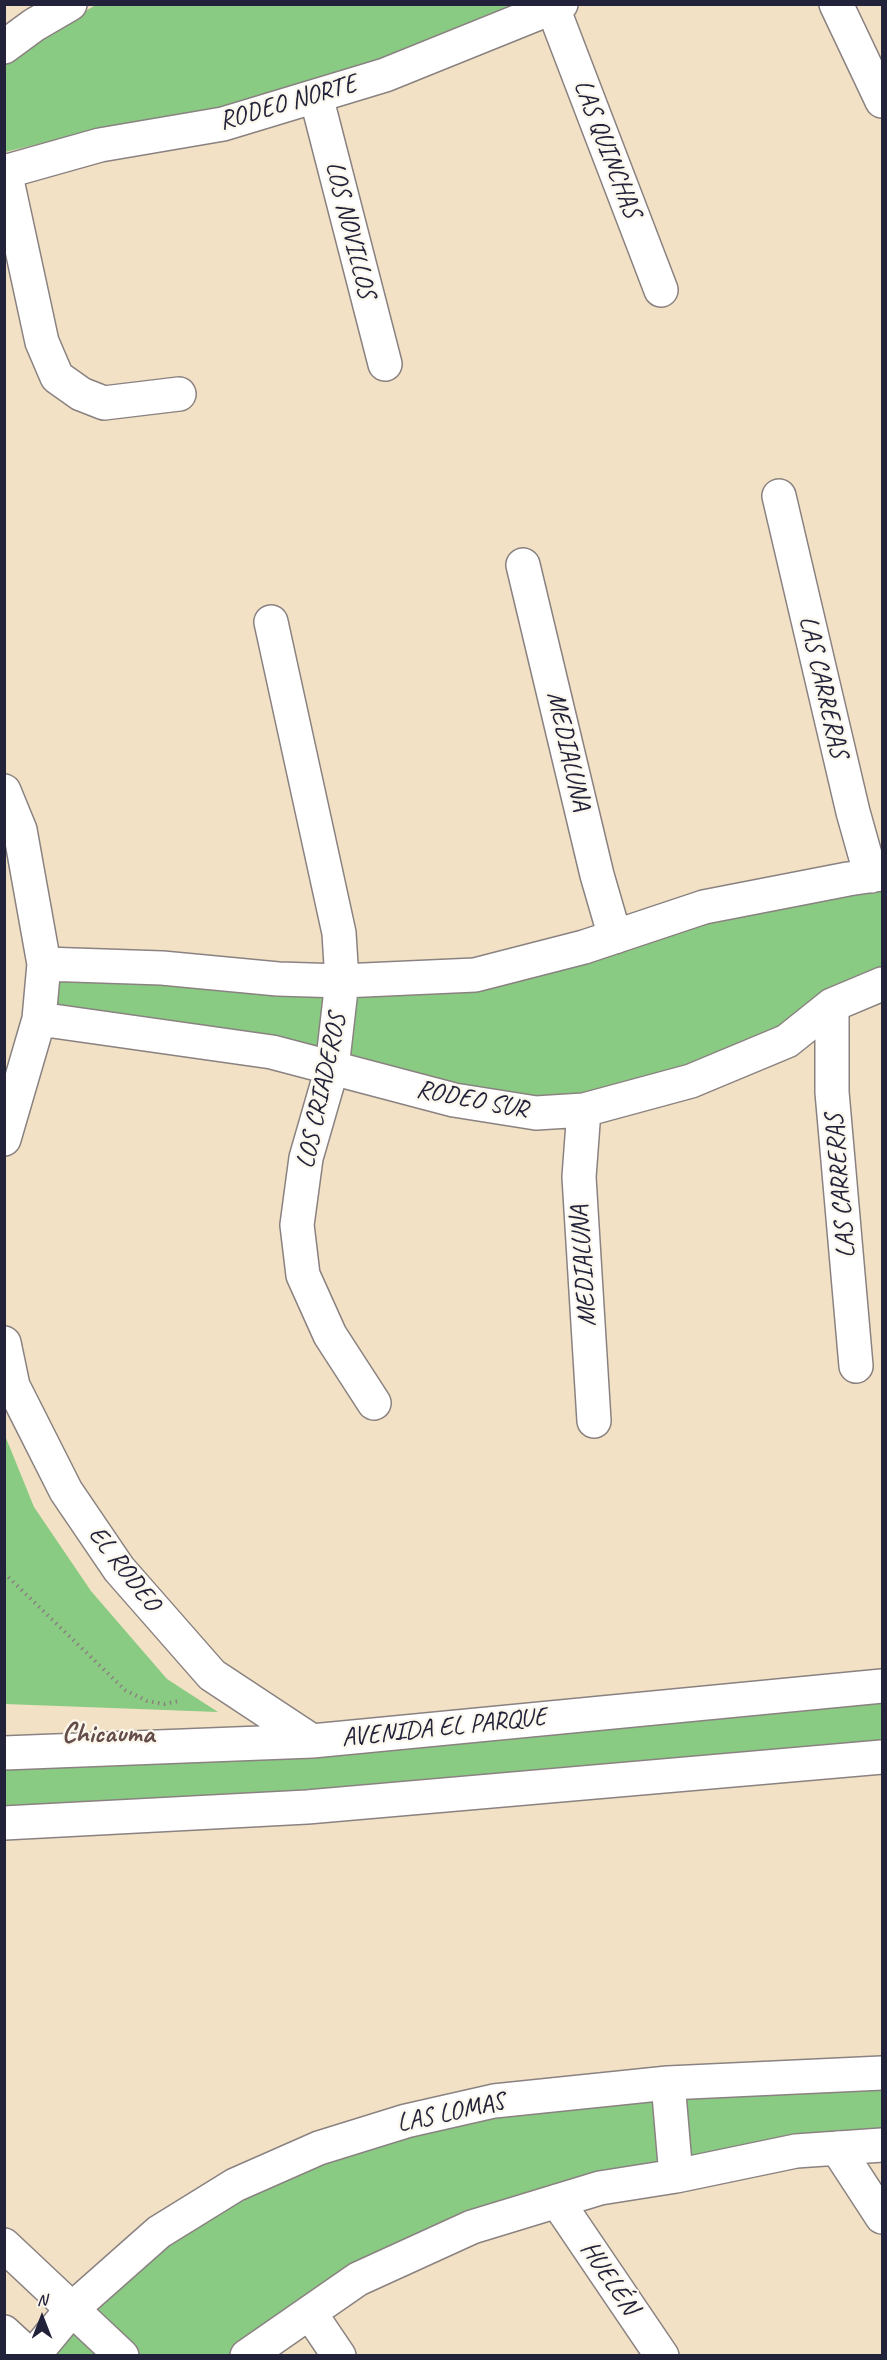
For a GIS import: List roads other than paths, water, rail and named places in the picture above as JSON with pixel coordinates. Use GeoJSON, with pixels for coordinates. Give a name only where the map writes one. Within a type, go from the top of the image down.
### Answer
{"type":"FeatureCollection","features":[{"type":"Feature","properties":{"kind":"street"},"geometry":{"type":"LineString","coordinates":[[4,47],[34,25],[70,4]]}},
{"type":"Feature","properties":{"kind":"street"},"geometry":{"type":"LineString","coordinates":[[836,4],[882,101]]}},
{"type":"Feature","properties":{"kind":"street","name":"RODEO NORTE"},"geometry":{"type":"LineString","coordinates":[[5,171],[100,145],[223,124],[385,75],[557,6]]}},
{"type":"Feature","properties":{"kind":"street","name":"LAS QUINCHAS"},"geometry":{"type":"LineString","coordinates":[[557,6],[661,290]]}},
{"type":"Feature","properties":{"kind":"street","name":"LOS NOVILLOS"},"geometry":{"type":"LineString","coordinates":[[316,96],[385,364]]}},
{"type":"Feature","properties":{"kind":"street"},"geometry":{"type":"LineString","coordinates":[[5,171],[42,342],[57,377],[81,394],[104,403],[179,394]]}},
{"type":"Feature","properties":{"kind":"street","name":"LAS CARRERAS"},"geometry":{"type":"LineString","coordinates":[[779,496],[853,812],[877,875]]}},
{"type":"Feature","properties":{"kind":"street","name":"MEDIALUNA"},"geometry":{"type":"LineString","coordinates":[[523,565],[597,875],[615,937]]}},
{"type":"Feature","properties":{"kind":"street","name":"LOS CRIADEROS"},"geometry":{"type":"LineString","coordinates":[[271,622],[339,933],[342,981],[332,1068],[306,1158],[297,1225],[303,1275],[330,1335],[374,1404]]}},
{"type":"Feature","properties":{"kind":"street"},"geometry":{"type":"LineString","coordinates":[[4,791],[20,830],[44,964],[39,1019],[4,1138]]}},
{"type":"Feature","properties":{"kind":"street"},"geometry":{"type":"LineString","coordinates":[[44,964],[162,968],[278,979],[342,981],[475,975],[615,937],[704,907],[877,875]]}},
{"type":"Feature","properties":{"kind":"street","name":"RODEO SUR"},"geometry":{"type":"LineString","coordinates":[[39,1019],[272,1052],[454,1100],[536,1113],[584,1110],[691,1081],[787,1041],[832,1005],[882,984]]}},
{"type":"Feature","properties":{"kind":"street","name":"LAS CARRERAS"},"geometry":{"type":"LineString","coordinates":[[832,1005],[832,1092],[856,1366]]}},
{"type":"Feature","properties":{"kind":"street","name":"MEDIALUNA"},"geometry":{"type":"LineString","coordinates":[[584,1110],[579,1177],[594,1421]]}},
{"type":"Feature","properties":{"kind":"street","name":"EL RODEO"},"geometry":{"type":"LineString","coordinates":[[4,1343],[13,1386],[66,1491],[119,1569],[212,1676],[312,1741]]}},
{"type":"Feature","properties":{"kind":"street","name":"AVENIDA EL PARQUE"},"geometry":{"type":"LineString","coordinates":[[4,1753],[312,1741],[882,1686]]}},
{"type":"Feature","properties":{"kind":"street"},"geometry":{"type":"LineString","coordinates":[[4,1823],[307,1807],[882,1757]]}},
{"type":"Feature","properties":{"kind":"street","name":"LAS LOMAS"},"geometry":{"type":"LineString","coordinates":[[4,2332],[32,2355],[72,2309],[159,2232],[235,2185],[319,2148],[406,2121],[494,2101],[668,2083],[882,2073]]}},
{"type":"Feature","properties":{"kind":"street"},"geometry":{"type":"LineString","coordinates":[[668,2083],[676,2176]]}},
{"type":"Feature","properties":{"kind":"street"},"geometry":{"type":"LineString","coordinates":[[247,2355],[358,2279],[472,2227],[600,2188],[676,2176],[796,2151],[882,2145]]}},
{"type":"Feature","properties":{"kind":"street"},"geometry":{"type":"LineString","coordinates":[[837,2148],[882,2217]]}},
{"type":"Feature","properties":{"kind":"street","name":"HUELÉN"},"geometry":{"type":"LineString","coordinates":[[557,2201],[662,2355]]}},
{"type":"Feature","properties":{"kind":"street"},"geometry":{"type":"LineString","coordinates":[[4,2245],[122,2355]]}},
{"type":"Feature","properties":{"kind":"street"},"geometry":{"type":"LineString","coordinates":[[310,2313],[339,2355]]}},
{"type":"Feature","properties":{"kind":"district","name":"Chicauma"},"geometry":{"type":"Point","coordinates":[108,1735]}}]}
